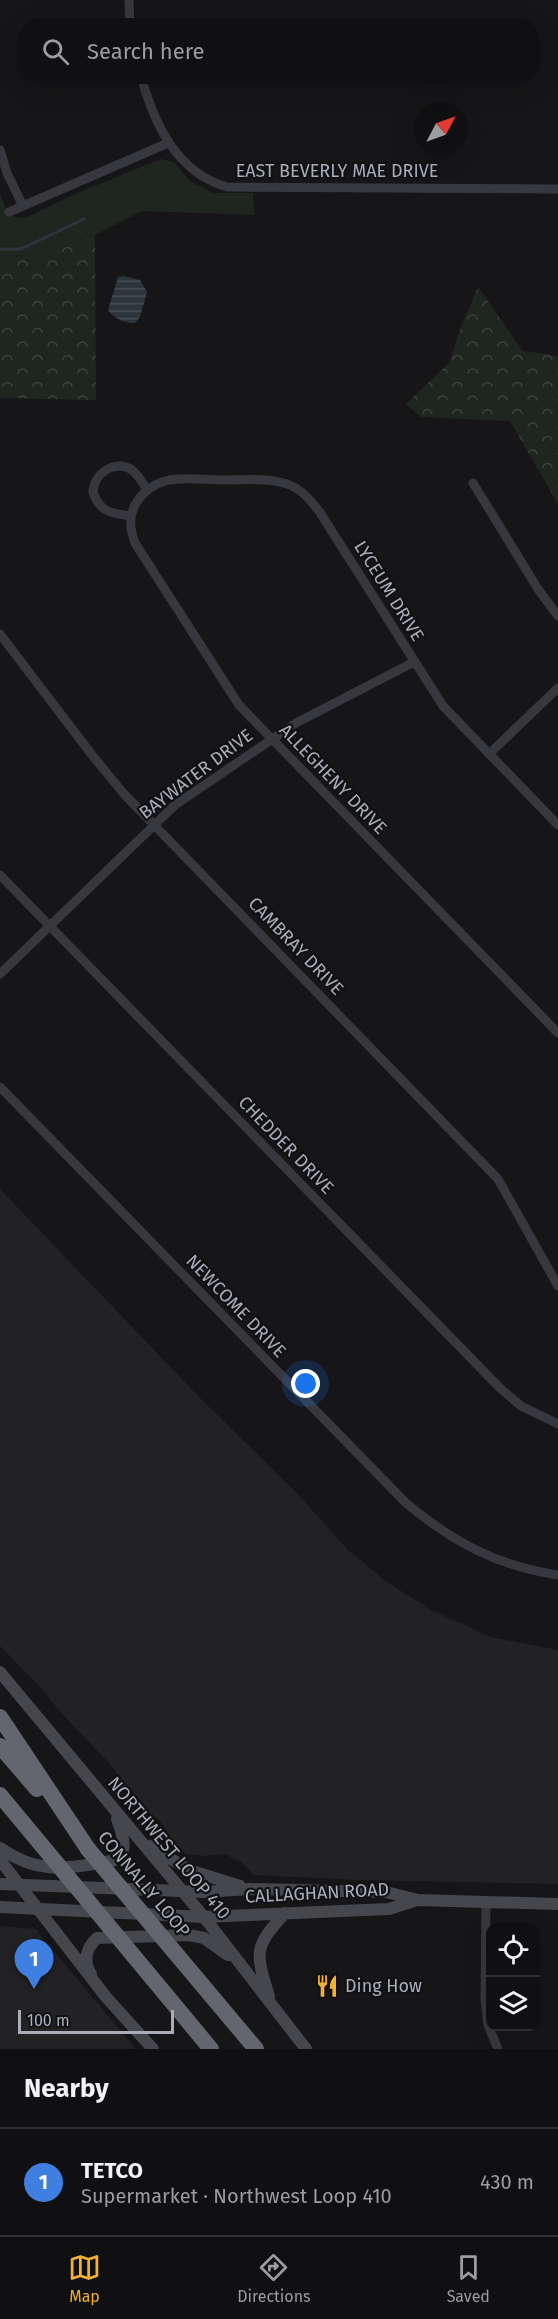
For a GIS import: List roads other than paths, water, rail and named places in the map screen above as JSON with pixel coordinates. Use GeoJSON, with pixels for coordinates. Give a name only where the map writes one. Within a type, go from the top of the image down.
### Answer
{"type":"FeatureCollection","features":[{"type":"Feature","properties":{"kind":"highway"},"geometry":{"type":"LineString","coordinates":[[0,1717],[88,1849]]}},
{"type":"Feature","properties":{"kind":"highway","name":"CONNALLY LOOP"},"geometry":{"type":"LineString","coordinates":[[0,1746],[256,2049]]}},
{"type":"Feature","properties":{"kind":"highway"},"geometry":{"type":"LineString","coordinates":[[0,1795],[211,2049]]}},
{"type":"Feature","properties":{"kind":"main road","name":"NORTHWEST LOOP 410"},"geometry":{"type":"LineString","coordinates":[[0,1672],[204,1917],[306,2049]]}},
{"type":"Feature","properties":{"kind":"main road"},"geometry":{"type":"LineString","coordinates":[[0,1848],[14,1858],[35,1867],[63,1869],[120,1858],[123,1854],[122,1834],[112,1808]]}},
{"type":"Feature","properties":{"kind":"main road"},"geometry":{"type":"LineString","coordinates":[[134,1834],[166,1858],[189,1870],[249,1889]]}},
{"type":"Feature","properties":{"kind":"main road"},"geometry":{"type":"LineString","coordinates":[[0,1860],[105,1997],[153,2049]]}},
{"type":"Feature","properties":{"kind":"main road","name":"CALLAGHAN ROAD"},"geometry":{"type":"LineString","coordinates":[[0,1884],[182,1891],[249,1889],[386,1892],[418,1900],[558,1904]]}},
{"type":"Feature","properties":{"kind":"main road","name":"CALLAGHAN ROAD"},"geometry":{"type":"LineString","coordinates":[[0,1907],[204,1917],[389,1909],[418,1900]]}},
{"type":"Feature","properties":{"kind":"main road"},"geometry":{"type":"LineString","coordinates":[[272,2005],[259,1964],[258,1952],[269,1930],[285,1913]]}},
{"type":"Feature","properties":{"kind":"main road"},"geometry":{"type":"LineString","coordinates":[[105,1997],[85,1961],[91,1943],[97,1938],[189,1935],[204,1938],[239,1963]]}},
{"type":"Feature","properties":{"kind":"street"},"geometry":{"type":"LineString","coordinates":[[129,0],[130,18]]}},
{"type":"Feature","properties":{"kind":"street","name":"EAST BEVERLY MAE DRIVE"},"geometry":{"type":"LineString","coordinates":[[144,84],[168,143],[186,166],[211,183],[227,187],[558,189]]}},
{"type":"Feature","properties":{"kind":"street"},"geometry":{"type":"LineString","coordinates":[[9,212],[168,143]]}},
{"type":"Feature","properties":{"kind":"street"},"geometry":{"type":"LineString","coordinates":[[0,150],[7,173],[23,206]]}},
{"type":"Feature","properties":{"kind":"street"},"geometry":{"type":"LineString","coordinates":[[121,466],[136,474],[147,490],[133,512],[110,514],[100,506],[93,492],[96,479],[104,471],[121,466]]}},
{"type":"Feature","properties":{"kind":"street","name":"LYCEUM DRIVE"},"geometry":{"type":"LineString","coordinates":[[147,490],[162,480],[272,480],[291,485],[302,492],[319,511],[443,706],[558,825]]}},
{"type":"Feature","properties":{"kind":"street"},"geometry":{"type":"LineString","coordinates":[[473,483],[538,589],[558,616]]}},
{"type":"Feature","properties":{"kind":"street","name":"ALLEGHENY DRIVE"},"geometry":{"type":"LineString","coordinates":[[133,512],[132,534],[135,543],[239,705],[558,1033]]}},
{"type":"Feature","properties":{"kind":"street","name":"CAMBRAY DRIVE"},"geometry":{"type":"LineString","coordinates":[[0,634],[124,794],[498,1179],[558,1286]]}},
{"type":"Feature","properties":{"kind":"street","name":"BAYWATER DRIVE"},"geometry":{"type":"LineString","coordinates":[[0,974],[176,805],[296,723],[414,662]]}},
{"type":"Feature","properties":{"kind":"street"},"geometry":{"type":"LineString","coordinates":[[489,754],[558,688]]}},
{"type":"Feature","properties":{"kind":"street","name":"CHEDDER DRIVE"},"geometry":{"type":"LineString","coordinates":[[0,875],[500,1388],[528,1410],[558,1424]]}},
{"type":"Feature","properties":{"kind":"street","name":"NEWCOME DRIVE"},"geometry":{"type":"LineString","coordinates":[[0,1087],[406,1503],[454,1539],[481,1553],[518,1567],[558,1575]]}},
{"type":"Feature","properties":{"kind":"street"},"geometry":{"type":"LineString","coordinates":[[486,1901],[485,1999],[488,2025],[498,2049]]}},
{"type":"Feature","properties":{"kind":"waterway"},"geometry":{"type":"LineString","coordinates":[[0,249],[21,249],[84,219]]}},
{"type":"Feature","properties":{"kind":"place","name":"Ding How"},"geometry":{"type":"Point","coordinates":[327,1986]}},
{"type":"Feature","properties":{"kind":"place","name":"TETCO"},"geometry":{"type":"Point","coordinates":[34,1989]}}]}
